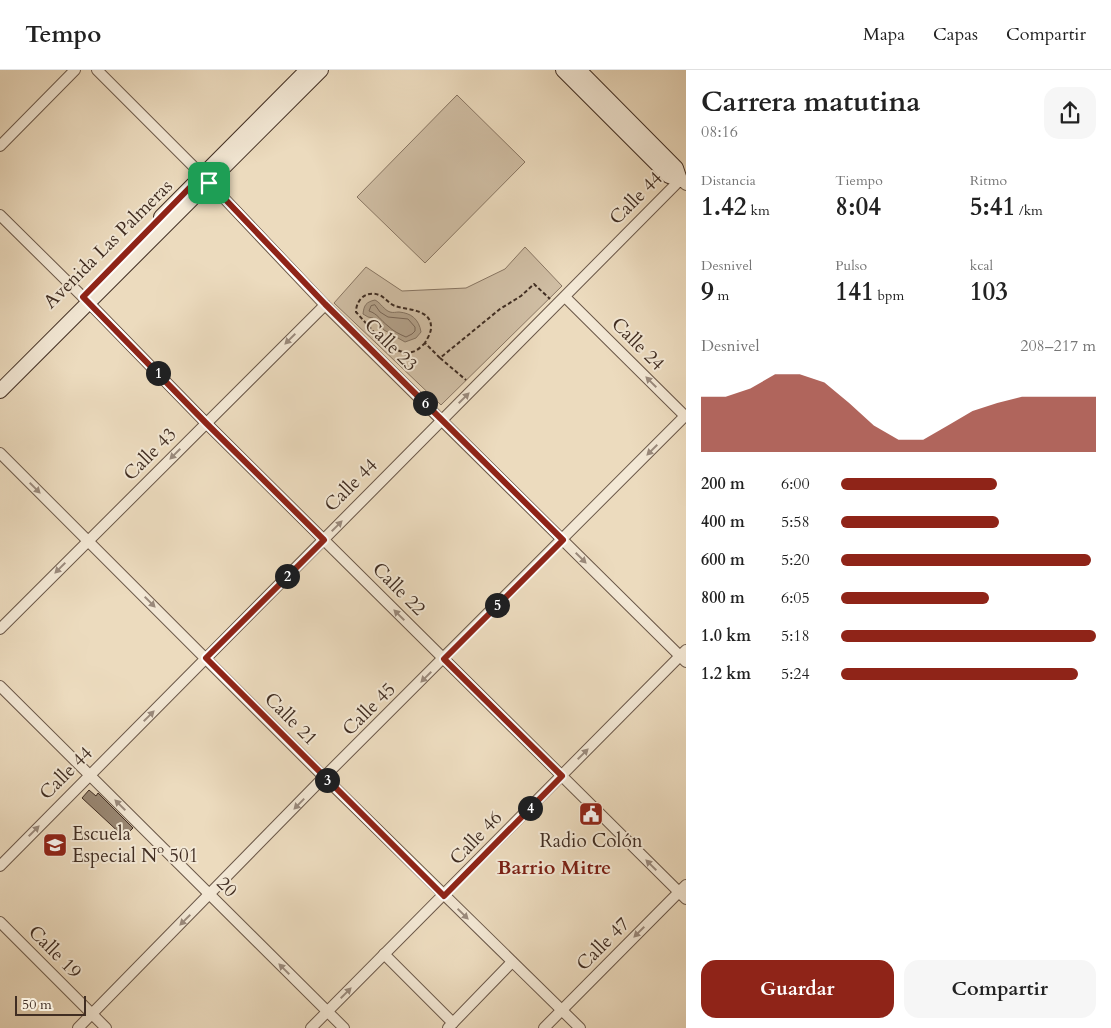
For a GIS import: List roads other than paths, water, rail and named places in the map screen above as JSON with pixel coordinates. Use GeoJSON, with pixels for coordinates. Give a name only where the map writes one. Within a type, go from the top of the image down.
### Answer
{"type":"FeatureCollection","features":[{"type":"Feature","properties":{"kind":"main road","name":"Avenida Las Palmeras"},"geometry":{"type":"LineString","coordinates":[[0,391],[205,179],[307,70]]}},
{"type":"Feature","properties":{"kind":"main road","name":"Avenida Las Palmeras"},"geometry":{"type":"LineString","coordinates":[[205,179],[321,70]]}},
{"type":"Feature","properties":{"kind":"main road"},"geometry":{"type":"LineString","coordinates":[[563,70],[669,176],[684,180]]}},
{"type":"Feature","properties":{"kind":"main road"},"geometry":{"type":"LineString","coordinates":[[579,70],[676,168],[684,180]]}},
{"type":"Feature","properties":{"kind":"main road","name":"Avenida Las Palmeras"},"geometry":{"type":"LineString","coordinates":[[0,380],[86,300]]}},
{"type":"Feature","properties":{"kind":"street"},"geometry":{"type":"LineString","coordinates":[[0,146],[74,70]]}},
{"type":"Feature","properties":{"kind":"street","name":"Calle 23"},"geometry":{"type":"LineString","coordinates":[[96,70],[205,179],[325,304],[563,540],[684,656]]}},
{"type":"Feature","properties":{"kind":"street","name":"Calle 44"},"geometry":{"type":"LineString","coordinates":[[0,866],[556,305],[684,180]]}},
{"type":"Feature","properties":{"kind":"street","name":"Calle 22"},"geometry":{"type":"LineString","coordinates":[[0,215],[206,423],[562,776],[684,892]]}},
{"type":"Feature","properties":{"kind":"street","name":"Calle 24"},"geometry":{"type":"LineString","coordinates":[[565,297],[686,416]]}},
{"type":"Feature","properties":{"kind":"street","name":"Calle 43"},"geometry":{"type":"LineString","coordinates":[[0,629],[325,304]]}},
{"type":"Feature","properties":{"kind":"street","name":"Calle 45"},"geometry":{"type":"LineString","coordinates":[[78,1028],[324,778],[686,416]]}},
{"type":"Feature","properties":{"kind":"street","name":"Calle 21"},"geometry":{"type":"LineString","coordinates":[[0,453],[324,778],[580,1028]]}},
{"type":"Feature","properties":{"kind":"street","name":"Calle 46"},"geometry":{"type":"LineString","coordinates":[[311,1028],[684,656]]}},
{"type":"Feature","properties":{"kind":"street","name":"20"},"geometry":{"type":"LineString","coordinates":[[0,686],[344,1028]]}},
{"type":"Feature","properties":{"kind":"street","name":"Calle 47"},"geometry":{"type":"LineString","coordinates":[[544,1028],[684,892]]}},
{"type":"Feature","properties":{"kind":"street","name":"Calle 19"},"geometry":{"type":"LineString","coordinates":[[0,922],[106,1028]]}},
{"type":"Feature","properties":{"kind":"street"},"geometry":{"type":"LineString","coordinates":[[384,954],[450,1025],[512,962]]}},
{"type":"Feature","properties":{"kind":"water"},"geometry":{"type":"Polygon","coordinates":[[[375,300],[390,312],[411,315],[416,320],[421,332],[416,338],[405,342],[384,330],[373,318],[363,314],[366,304],[375,300]]]}},
{"type":"Feature","properties":{"kind":"place","name":"Radio Colón"},"geometry":{"type":"Point","coordinates":[591,814]}},
{"type":"Feature","properties":{"kind":"place","name":"Escuela Especial Nº 501"},"geometry":{"type":"Point","coordinates":[55,845]}},
{"type":"Feature","properties":{"kind":"district","name":"Barrio Mitre"},"geometry":{"type":"Point","coordinates":[554,867]}}]}
